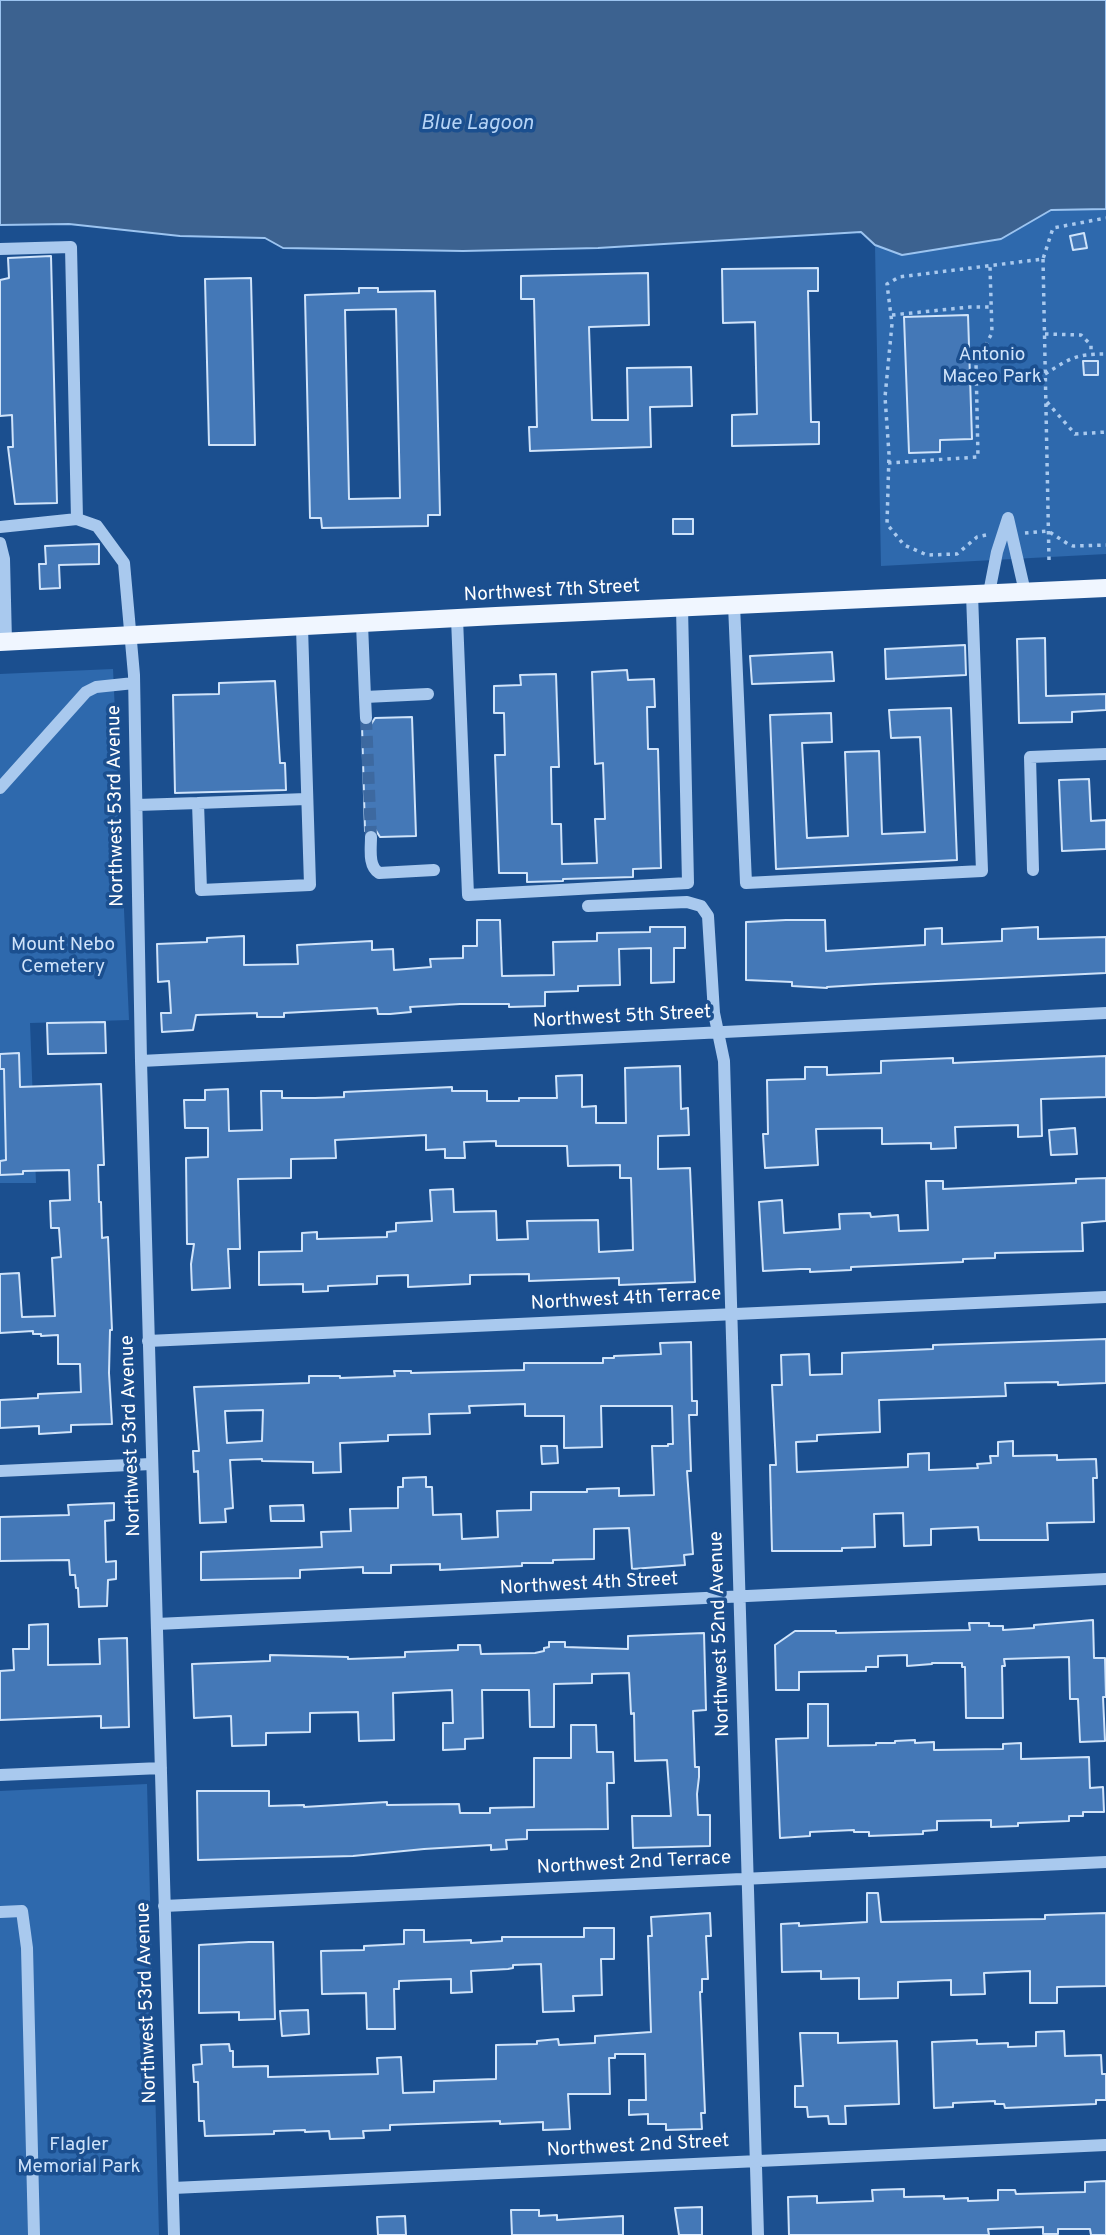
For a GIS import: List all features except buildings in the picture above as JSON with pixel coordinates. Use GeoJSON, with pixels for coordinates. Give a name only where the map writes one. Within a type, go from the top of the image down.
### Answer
{"type":"FeatureCollection","features":[{"type":"Feature","properties":{"kind":"main road","name":"Northwest 7th Street"},"geometry":{"type":"LineString","coordinates":[[3,642],[1106,588]]}},
{"type":"Feature","properties":{"kind":"street"},"geometry":{"type":"LineString","coordinates":[[0,249],[71,247],[77,519],[0,527]]}},
{"type":"Feature","properties":{"kind":"street","name":"Northwest 53rd Avenue"},"geometry":{"type":"LineString","coordinates":[[77,519],[97,526],[124,563],[134,683],[151,1464],[174,2235]]}},
{"type":"Feature","properties":{"kind":"street"},"geometry":{"type":"LineString","coordinates":[[1007,534],[1025,592]]}},
{"type":"Feature","properties":{"kind":"street"},"geometry":{"type":"LineString","coordinates":[[734,605],[746,883],[982,871],[981,594],[1007,534]]}},
{"type":"Feature","properties":{"kind":"street"},"geometry":{"type":"LineString","coordinates":[[0,543],[4,559],[3,642]]}},
{"type":"Feature","properties":{"kind":"street"},"geometry":{"type":"LineString","coordinates":[[457,618],[468,895],[688,883],[682,607]]}},
{"type":"Feature","properties":{"kind":"street"},"geometry":{"type":"LineString","coordinates":[[362,624],[366,718]]}},
{"type":"Feature","properties":{"kind":"street"},"geometry":{"type":"LineString","coordinates":[[198,803],[201,890],[310,886],[302,627]]}},
{"type":"Feature","properties":{"kind":"street"},"geometry":{"type":"LineString","coordinates":[[0,788],[86,692],[96,687],[134,683]]}},
{"type":"Feature","properties":{"kind":"street"},"geometry":{"type":"LineString","coordinates":[[365,697],[428,694]]}},
{"type":"Feature","properties":{"kind":"street"},"geometry":{"type":"LineString","coordinates":[[1033,870],[1030,757],[1106,754]]}},
{"type":"Feature","properties":{"kind":"street"},"geometry":{"type":"LineString","coordinates":[[136,805],[306,799]]}},
{"type":"Feature","properties":{"kind":"street"},"geometry":{"type":"LineString","coordinates":[[371,837],[372,866],[379,873],[434,870]]}},
{"type":"Feature","properties":{"kind":"street","name":"Northwest 52nd Avenue"},"geometry":{"type":"LineString","coordinates":[[588,906],[687,902],[701,906],[709,916],[713,1003],[724,1061],[758,2235]]}},
{"type":"Feature","properties":{"kind":"street","name":"Northwest 5th Street"},"geometry":{"type":"LineString","coordinates":[[141,1061],[1106,1013]]}},
{"type":"Feature","properties":{"kind":"street","name":"Northwest 4th Terrace"},"geometry":{"type":"LineString","coordinates":[[148,1341],[1106,1297]]}},
{"type":"Feature","properties":{"kind":"street"},"geometry":{"type":"LineString","coordinates":[[0,1471],[151,1464]]}},
{"type":"Feature","properties":{"kind":"street","name":"Northwest 4th Street"},"geometry":{"type":"LineString","coordinates":[[157,1624],[1106,1579]]}},
{"type":"Feature","properties":{"kind":"street"},"geometry":{"type":"LineString","coordinates":[[0,1775],[161,1768]]}},
{"type":"Feature","properties":{"kind":"street","name":"Northwest 2nd Terrace"},"geometry":{"type":"LineString","coordinates":[[164,1906],[1106,1862]]}},
{"type":"Feature","properties":{"kind":"street"},"geometry":{"type":"LineString","coordinates":[[0,1912],[22,1911],[27,1948],[34,2235]]}},
{"type":"Feature","properties":{"kind":"street","name":"Northwest 2nd Street"},"geometry":{"type":"LineString","coordinates":[[173,2188],[1106,2145]]}},
{"type":"Feature","properties":{"kind":"path"},"geometry":{"type":"LineString","coordinates":[[1049,560],[1044,259],[1053,228],[1106,218]]}},
{"type":"Feature","properties":{"kind":"path"},"geometry":{"type":"LineString","coordinates":[[1044,259],[899,277],[887,284],[891,315],[885,397],[887,524],[910,550],[927,555],[957,554],[980,535],[1048,531],[1073,546],[1106,545]]}},
{"type":"Feature","properties":{"kind":"path"},"geometry":{"type":"LineString","coordinates":[[888,463],[978,457],[976,363],[992,332],[990,267]]}},
{"type":"Feature","properties":{"kind":"path"},"geometry":{"type":"LineString","coordinates":[[891,315],[991,307]]}},
{"type":"Feature","properties":{"kind":"path"},"geometry":{"type":"LineString","coordinates":[[1045,334],[1081,335],[1091,345],[1091,354]]}},
{"type":"Feature","properties":{"kind":"path"},"geometry":{"type":"LineString","coordinates":[[1045,374],[1068,359],[1083,354],[1106,354]]}},
{"type":"Feature","properties":{"kind":"path"},"geometry":{"type":"LineString","coordinates":[[1046,400],[1075,434],[1106,432]]}},
{"type":"Feature","properties":{"kind":"green space","name":"Antonio Maceo Park"},"geometry":{"type":"Polygon","coordinates":[[[1106,209],[1106,554],[881,566],[875,245],[902,255],[1001,239],[1051,210],[1106,209]]]}},
{"type":"Feature","properties":{"kind":"green space","name":"Mount Nebo Cemetery"},"geometry":{"type":"Polygon","coordinates":[[[113,669],[129,1020],[30,1023],[36,1183],[0,1183],[0,674],[113,669]]]}},
{"type":"Feature","properties":{"kind":"green space","name":"Flagler Memorial Park"},"geometry":{"type":"Polygon","coordinates":[[[147,1784],[159,2235],[0,2235],[0,1791],[147,1784]]]}},
{"type":"Feature","properties":{"kind":"water","name":"Blue Lagoon"},"geometry":{"type":"Polygon","coordinates":[[[0,0],[1106,0],[1106,209],[1051,210],[1001,239],[902,255],[875,245],[861,232],[598,248],[463,251],[283,248],[265,238],[180,236],[69,224],[0,225],[0,0]]]}},
{"type":"Feature","properties":{"kind":"tunnel"},"geometry":{"type":"LineString","coordinates":[[366,718],[371,837]]}}]}
